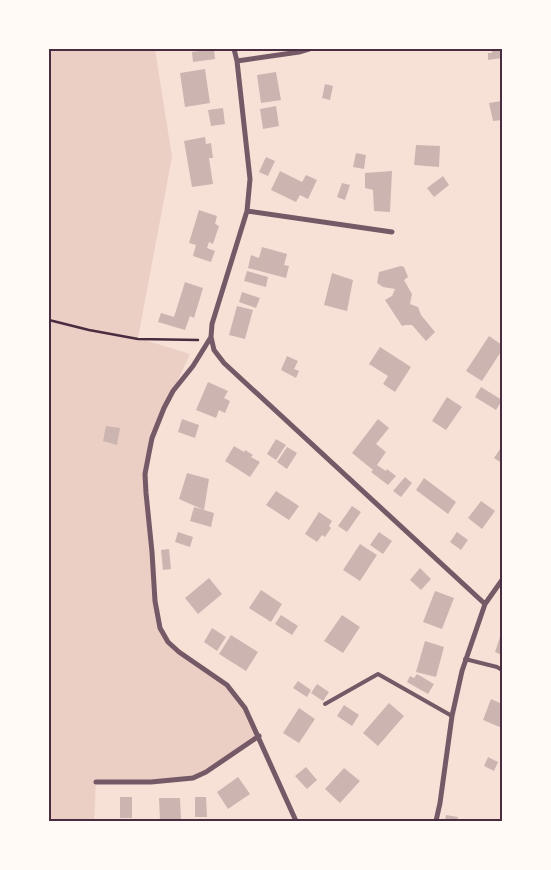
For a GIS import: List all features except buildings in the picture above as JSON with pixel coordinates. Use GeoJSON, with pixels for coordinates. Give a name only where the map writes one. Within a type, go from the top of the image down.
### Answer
{"type":"FeatureCollection","features":[{"type":"Feature","properties":{"kind":"street"},"geometry":{"type":"LineString","coordinates":[[234,49],[237,61],[250,179],[247,211],[212,324],[211,337],[214,350],[224,363],[485,604]]}},
{"type":"Feature","properties":{"kind":"street"},"geometry":{"type":"LineString","coordinates":[[237,61],[309,49]]}},
{"type":"Feature","properties":{"kind":"street"},"geometry":{"type":"LineString","coordinates":[[247,211],[392,232]]}},
{"type":"Feature","properties":{"kind":"street"},"geometry":{"type":"LineString","coordinates":[[211,337],[193,366],[168,399],[150,446],[145,474],[155,601],[160,628],[168,642],[179,652],[227,685],[246,708],[296,821]]}},
{"type":"Feature","properties":{"kind":"street"},"geometry":{"type":"LineString","coordinates":[[436,821],[452,716],[465,659],[485,604],[502,580]]}},
{"type":"Feature","properties":{"kind":"street"},"geometry":{"type":"LineString","coordinates":[[96,782],[151,782],[193,778],[206,772],[259,736]]}},
{"type":"Feature","properties":{"kind":"lane"},"geometry":{"type":"LineString","coordinates":[[465,659],[502,670]]}},
{"type":"Feature","properties":{"kind":"lane"},"geometry":{"type":"LineString","coordinates":[[325,704],[378,674],[452,716]]}},
{"type":"Feature","properties":{"kind":"path"},"geometry":{"type":"LineString","coordinates":[[49,320],[138,339],[199,340],[211,337]]}},
{"type":"Feature","properties":{"kind":"shaded area"},"geometry":{"type":"Polygon","coordinates":[[[49,49],[155,49],[172,157],[138,338],[190,354],[173,391],[149,453],[146,493],[160,628],[168,642],[227,685],[245,708],[259,736],[193,778],[96,782],[94,821],[49,821],[49,49]]]}}]}
